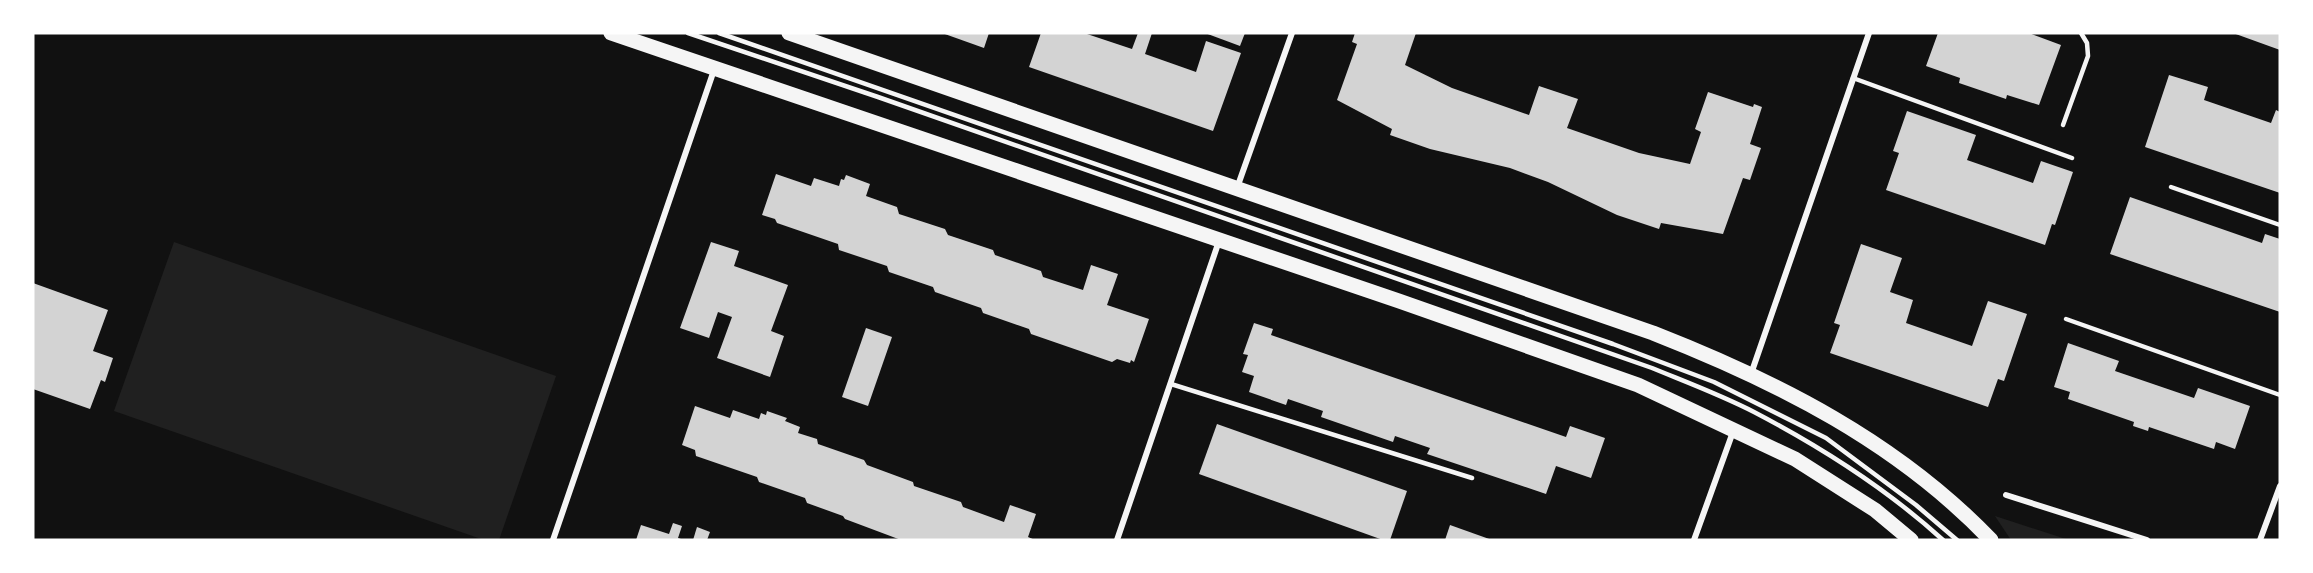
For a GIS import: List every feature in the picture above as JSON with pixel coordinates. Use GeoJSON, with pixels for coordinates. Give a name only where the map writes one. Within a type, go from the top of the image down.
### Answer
{"type":"FeatureCollection","features":[{"type":"Feature","properties":{"kind":"main road"},"geometry":{"type":"LineString","coordinates":[[611,33],[1606,373],[1665,396],[1819,473],[1875,510],[1911,540]]}},
{"type":"Feature","properties":{"kind":"main road"},"geometry":{"type":"LineString","coordinates":[[789,33],[1653,333],[1751,374],[1828,414],[1903,463],[1941,492],[1991,540]]}},
{"type":"Feature","properties":{"kind":"street"},"geometry":{"type":"LineString","coordinates":[[1237,190],[1292,33]]}},
{"type":"Feature","properties":{"kind":"street"},"geometry":{"type":"LineString","coordinates":[[1751,374],[1869,33]]}},
{"type":"Feature","properties":{"kind":"street"},"geometry":{"type":"LineString","coordinates":[[553,540],[714,69]]}},
{"type":"Feature","properties":{"kind":"street"},"geometry":{"type":"LineString","coordinates":[[1117,540],[1219,241]]}},
{"type":"Feature","properties":{"kind":"street"},"geometry":{"type":"LineString","coordinates":[[1694,540],[1734,429]]}},
{"type":"Feature","properties":{"kind":"street"},"geometry":{"type":"LineString","coordinates":[[2260,540],[2280,486]]}},
{"type":"Feature","properties":{"kind":"street"},"geometry":{"type":"LineString","coordinates":[[2006,495],[2147,540]]}},
{"type":"Feature","properties":{"kind":"lane"},"geometry":{"type":"LineString","coordinates":[[688,33],[867,93],[1652,368],[1743,406],[1817,447],[1892,498],[1943,540]]}},
{"type":"Feature","properties":{"kind":"lane"},"geometry":{"type":"LineString","coordinates":[[719,33],[1613,344],[1714,382],[1827,438],[1916,505],[1957,540]]}},
{"type":"Feature","properties":{"kind":"lane"},"geometry":{"type":"LineString","coordinates":[[2063,125],[2088,56],[2087,43],[2081,33]]}},
{"type":"Feature","properties":{"kind":"lane"},"geometry":{"type":"LineString","coordinates":[[1853,78],[2072,158]]}},
{"type":"Feature","properties":{"kind":"lane"},"geometry":{"type":"LineString","coordinates":[[2171,187],[2280,225]]}},
{"type":"Feature","properties":{"kind":"lane"},"geometry":{"type":"LineString","coordinates":[[2066,319],[2280,395]]}},
{"type":"Feature","properties":{"kind":"lane"},"geometry":{"type":"LineString","coordinates":[[1171,384],[1472,478]]}},
{"type":"Feature","properties":{"kind":"shaded area"},"geometry":{"type":"Polygon","coordinates":[[[174,242],[556,376],[499,540],[484,540],[114,411],[174,242]]]}},
{"type":"Feature","properties":{"kind":"shaded area"},"geometry":{"type":"Polygon","coordinates":[[[1995,516],[2069,540],[2011,540],[1995,516]]]}},
{"type":"Feature","properties":{"kind":"building"},"geometry":{"type":"Polygon","coordinates":[[[942,33],[989,33],[984,48],[942,33]]]}},
{"type":"Feature","properties":{"kind":"building"},"geometry":{"type":"Polygon","coordinates":[[[1041,33],[1084,33],[1132,49],[1138,33],[1152,33],[1145,54],[1196,72],[1206,41],[1241,53],[1213,131],[1029,67],[1041,33]]]}},
{"type":"Feature","properties":{"kind":"building"},"geometry":{"type":"Polygon","coordinates":[[[1205,33],[1245,33],[1240,46],[1205,33]]]}},
{"type":"Feature","properties":{"kind":"building"},"geometry":{"type":"Polygon","coordinates":[[[1355,33],[1416,33],[1405,65],[1452,88],[1529,115],[1539,86],[1578,99],[1567,128],[1639,153],[1690,164],[1701,132],[1695,129],[1708,92],[1753,107],[1754,104],[1762,107],[1750,144],[1761,148],[1750,180],[1743,178],[1723,234],[1661,223],[1659,229],[1617,215],[1548,182],[1510,168],[1430,149],[1390,135],[1392,129],[1337,100],[1357,44],[1352,42],[1355,33]]]}},
{"type":"Feature","properties":{"kind":"building"},"geometry":{"type":"Polygon","coordinates":[[[1938,33],[2029,33],[2061,45],[2039,105],[2007,95],[2006,99],[1959,83],[1960,78],[1926,66],[1938,33]]]}},
{"type":"Feature","properties":{"kind":"building"},"geometry":{"type":"Polygon","coordinates":[[[2233,33],[2280,33],[2280,50],[2233,33]]]}},
{"type":"Feature","properties":{"kind":"building"},"geometry":{"type":"Polygon","coordinates":[[[2169,75],[2208,87],[2204,100],[2271,123],[2276,110],[2280,112],[2280,193],[2145,147],[2169,75]]]}},
{"type":"Feature","properties":{"kind":"building"},"geometry":{"type":"Polygon","coordinates":[[[1907,111],[1976,135],[1967,160],[2033,183],[2041,161],[2073,172],[2055,225],[2052,224],[2045,245],[1886,190],[1899,153],[1893,151],[1907,111]]]}},
{"type":"Feature","properties":{"kind":"building"},"geometry":{"type":"Polygon","coordinates":[[[776,174],[811,186],[814,178],[839,186],[841,179],[844,180],[846,175],[870,184],[866,196],[897,207],[899,214],[945,229],[948,235],[993,250],[995,255],[1041,271],[1043,277],[1083,290],[1091,265],[1118,274],[1107,305],[1149,319],[1134,362],[1117,359],[1112,362],[1031,334],[1029,329],[983,313],[981,308],[935,292],[933,287],[889,272],[887,266],[839,250],[838,244],[777,223],[775,219],[762,215],[776,174]]]}},
{"type":"Feature","properties":{"kind":"building"},"geometry":{"type":"Polygon","coordinates":[[[2130,197],[2262,243],[2265,234],[2280,239],[2280,312],[2110,254],[2130,197]]]}},
{"type":"Feature","properties":{"kind":"building"},"geometry":{"type":"Polygon","coordinates":[[[711,242],[739,251],[734,266],[788,285],[771,331],[784,336],[770,377],[717,358],[732,317],[718,312],[709,338],[680,328],[711,242]]]}},
{"type":"Feature","properties":{"kind":"building"},"geometry":{"type":"Polygon","coordinates":[[[1861,244],[1902,258],[1890,292],[1913,300],[1906,323],[1972,346],[1988,301],[2027,314],[2004,381],[1998,379],[1988,407],[1830,353],[1840,325],[1834,323],[1861,244]]]}},
{"type":"Feature","properties":{"kind":"building"},"geometry":{"type":"Polygon","coordinates":[[[33,283],[108,310],[93,351],[113,358],[105,382],[101,380],[90,409],[33,389],[33,283]]]}},
{"type":"Feature","properties":{"kind":"building"},"geometry":{"type":"Polygon","coordinates":[[[1254,323],[1273,329],[1271,335],[1566,437],[1570,426],[1605,438],[1591,478],[1556,466],[1546,494],[1427,454],[1430,448],[1395,436],[1393,442],[1321,417],[1323,411],[1288,399],[1286,405],[1249,392],[1254,376],[1242,372],[1248,355],[1243,354],[1254,323]]]}},
{"type":"Feature","properties":{"kind":"building"},"geometry":{"type":"Polygon","coordinates":[[[866,328],[892,337],[868,406],[842,397],[866,328]]]}},
{"type":"Feature","properties":{"kind":"building"},"geometry":{"type":"Polygon","coordinates":[[[2068,343],[2119,361],[2115,371],[2194,398],[2198,388],[2250,406],[2235,449],[2216,442],[2214,449],[2149,427],[2148,431],[2133,426],[2134,422],[2068,399],[2070,392],[2054,387],[2068,343]]]}},
{"type":"Feature","properties":{"kind":"building"},"geometry":{"type":"Polygon","coordinates":[[[695,406],[730,418],[733,410],[759,419],[761,413],[766,415],[767,411],[787,418],[785,421],[800,427],[798,433],[817,439],[818,444],[864,460],[867,465],[913,482],[914,486],[961,502],[963,507],[1004,522],[1010,505],[1036,514],[1028,537],[1035,540],[901,540],[845,519],[843,516],[807,503],[805,498],[759,482],[757,477],[696,456],[695,450],[682,445],[695,406]]]}},
{"type":"Feature","properties":{"kind":"building"},"geometry":{"type":"Polygon","coordinates":[[[1217,424],[1407,491],[1390,540],[1383,540],[1199,474],[1217,424]]]}},
{"type":"Feature","properties":{"kind":"building"},"geometry":{"type":"Polygon","coordinates":[[[673,523],[682,526],[678,538],[684,540],[636,540],[641,525],[669,534],[673,523]]]}},
{"type":"Feature","properties":{"kind":"building"},"geometry":{"type":"Polygon","coordinates":[[[1450,525],[1492,540],[1445,540],[1450,525]]]}},
{"type":"Feature","properties":{"kind":"building"},"geometry":{"type":"Polygon","coordinates":[[[697,527],[710,532],[707,540],[693,540],[697,527]]]}}]}
